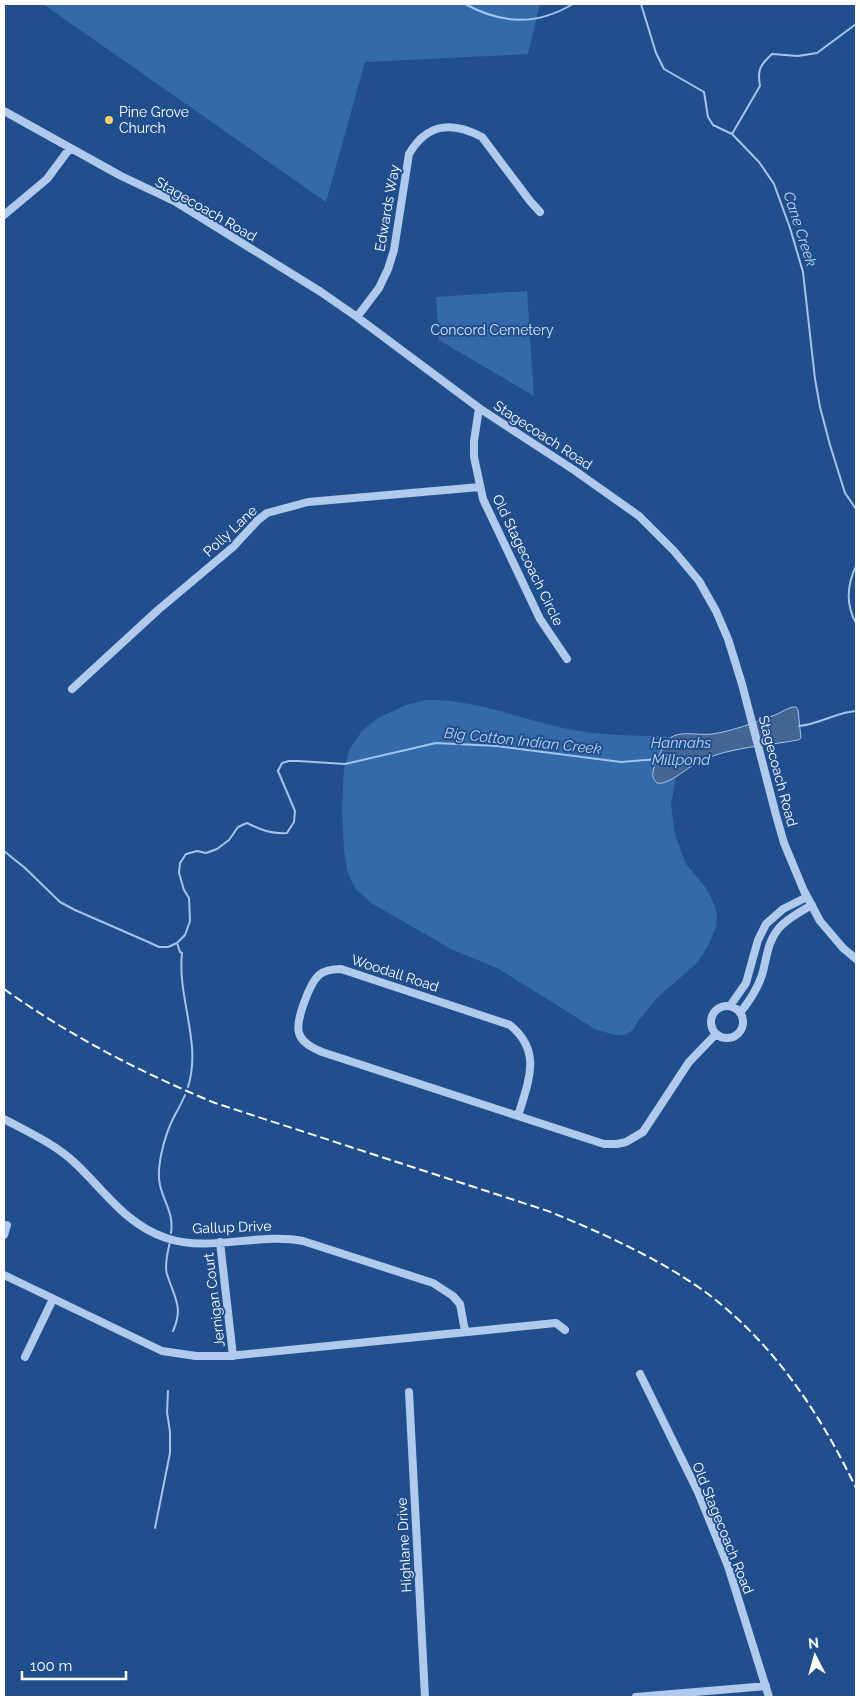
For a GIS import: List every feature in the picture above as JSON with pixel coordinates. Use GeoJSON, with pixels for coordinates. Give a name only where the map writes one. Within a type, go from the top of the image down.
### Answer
{"type":"FeatureCollection","features":[{"type":"Feature","properties":{"kind":"street","name":"Stagecoach Road"},"geometry":{"type":"LineString","coordinates":[[4,111],[70,148],[176,202],[321,292],[479,408],[574,470],[639,516],[674,551],[699,581],[716,610],[734,658],[784,843],[807,897],[820,921],[843,948],[856,959]]}},
{"type":"Feature","properties":{"kind":"street","name":"Edwards Way"},"geometry":{"type":"LineString","coordinates":[[357,317],[379,288],[388,269],[394,250],[409,154],[415,144],[434,130],[445,127],[457,127],[482,137],[540,212]]}},
{"type":"Feature","properties":{"kind":"street"},"geometry":{"type":"LineString","coordinates":[[4,215],[47,179],[70,148]]}},
{"type":"Feature","properties":{"kind":"street","name":"Old Stagecoach Circle"},"geometry":{"type":"LineString","coordinates":[[479,408],[474,441],[474,457],[484,499],[540,619],[567,659]]}},
{"type":"Feature","properties":{"kind":"street","name":"Polly Lane"},"geometry":{"type":"LineString","coordinates":[[72,689],[158,610],[233,547],[267,513],[308,502],[480,487]]}},
{"type":"Feature","properties":{"kind":"street"},"geometry":{"type":"LineString","coordinates":[[730,1006],[740,1013],[743,1024],[737,1034],[726,1038],[716,1034],[711,1025],[713,1014],[720,1008],[730,1006],[746,983],[758,940],[766,924],[783,909],[807,897]]}},
{"type":"Feature","properties":{"kind":"street"},"geometry":{"type":"LineString","coordinates":[[740,1013],[758,986],[763,972],[768,945],[774,936],[785,922],[812,906]]}},
{"type":"Feature","properties":{"kind":"street","name":"Woodall Road"},"geometry":{"type":"LineString","coordinates":[[518,1116],[532,1066],[527,1045],[519,1033],[510,1025],[341,969],[327,971],[315,979],[298,1023],[300,1034],[309,1046],[322,1052],[518,1116],[604,1144],[630,1141],[647,1129],[688,1064],[716,1034]]}},
{"type":"Feature","properties":{"kind":"street","name":"Gallup Drive"},"geometry":{"type":"LineString","coordinates":[[4,1119],[53,1146],[75,1162],[120,1210],[140,1225],[167,1238],[199,1243],[286,1238],[303,1242],[433,1283],[453,1296],[460,1304],[465,1331]]}},
{"type":"Feature","properties":{"kind":"street"},"geometry":{"type":"LineString","coordinates":[[4,1234],[7,1226]]}},
{"type":"Feature","properties":{"kind":"street","name":"Jernigan Court"},"geometry":{"type":"LineString","coordinates":[[220,1242],[233,1356]]}},
{"type":"Feature","properties":{"kind":"street"},"geometry":{"type":"LineString","coordinates":[[4,1275],[162,1351],[196,1356],[233,1356],[556,1323],[565,1330]]}},
{"type":"Feature","properties":{"kind":"street"},"geometry":{"type":"LineString","coordinates":[[24,1356],[52,1299]]}},
{"type":"Feature","properties":{"kind":"street","name":"Old Stagecoach Road"},"geometry":{"type":"LineString","coordinates":[[640,1374],[695,1485],[722,1550],[769,1697]]}},
{"type":"Feature","properties":{"kind":"street","name":"Highlane Drive"},"geometry":{"type":"LineString","coordinates":[[409,1392],[425,1697]]}},
{"type":"Feature","properties":{"kind":"street"},"geometry":{"type":"LineString","coordinates":[[636,1697],[766,1686]]}},
{"type":"Feature","properties":{"kind":"green space"},"geometry":{"type":"Polygon","coordinates":[[[43,4],[540,4],[528,54],[365,62],[326,202],[43,4]]]}},
{"type":"Feature","properties":{"kind":"green space","name":"Concord Cemetery"},"geometry":{"type":"Polygon","coordinates":[[[527,291],[534,396],[439,340],[436,297],[527,291]]]}},
{"type":"Feature","properties":{"kind":"green space"},"geometry":{"type":"Polygon","coordinates":[[[426,700],[480,706],[550,725],[581,731],[671,737],[664,745],[653,772],[661,784],[676,776],[671,805],[675,835],[686,864],[706,888],[715,906],[716,927],[708,946],[697,963],[658,997],[633,1030],[625,1035],[614,1035],[595,1029],[499,969],[451,949],[371,903],[356,889],[347,870],[342,809],[344,768],[350,748],[362,731],[378,718],[406,705],[426,700]]]}},
{"type":"Feature","properties":{"kind":"water","name":"Hannahs Millpond"},"geometry":{"type":"Polygon","coordinates":[[[796,707],[798,710],[801,738],[798,740],[712,756],[700,761],[667,782],[657,783],[654,780],[655,764],[670,738],[679,734],[712,734],[728,731],[796,707]]]}},
{"type":"Feature","properties":{"kind":"waterway"},"geometry":{"type":"LineString","coordinates":[[465,4],[492,16],[519,20],[546,16],[573,4]]}},
{"type":"Feature","properties":{"kind":"waterway","name":"Cane Creek"},"geometry":{"type":"LineString","coordinates":[[641,4],[656,53],[664,69],[704,92],[708,117],[713,125],[732,134],[759,162],[774,184],[803,272],[820,407],[845,493],[856,509]]}},
{"type":"Feature","properties":{"kind":"waterway"},"geometry":{"type":"LineString","coordinates":[[732,134],[760,86],[760,68],[772,54],[798,56],[817,53],[856,24]]}},
{"type":"Feature","properties":{"kind":"waterway","name":"Cane Creek"},"geometry":{"type":"LineString","coordinates":[[856,566],[849,588],[849,602],[856,623]]}},
{"type":"Feature","properties":{"kind":"waterway","name":"Big Cotton Indian Creek"},"geometry":{"type":"LineString","coordinates":[[799,726],[842,713],[856,711]]}},
{"type":"Feature","properties":{"kind":"waterway","name":"Big Cotton Indian Creek"},"geometry":{"type":"LineString","coordinates":[[4,851],[25,868],[60,902],[159,947],[168,947],[177,943],[185,935],[190,921],[189,898],[184,890],[179,873],[180,863],[186,854],[197,851],[206,853],[217,849],[229,840],[238,827],[247,823],[266,831],[287,833],[294,822],[295,811],[278,771],[282,763],[298,761],[345,764],[436,743],[497,746],[621,762],[658,759]]}},
{"type":"Feature","properties":{"kind":"waterway"},"geometry":{"type":"LineString","coordinates":[[177,943],[182,953],[181,970],[191,1037],[192,1070],[188,1087]]}},
{"type":"Feature","properties":{"kind":"waterway"},"geometry":{"type":"LineString","coordinates":[[171,1233],[170,1214],[160,1185],[159,1170],[163,1145],[168,1130],[185,1095]]}},
{"type":"Feature","properties":{"kind":"waterway"},"geometry":{"type":"LineString","coordinates":[[170,1242],[166,1270],[178,1308],[173,1331]]}},
{"type":"Feature","properties":{"kind":"waterway"},"geometry":{"type":"LineString","coordinates":[[155,1528],[170,1453],[170,1432],[167,1412],[168,1391]]}},
{"type":"Feature","properties":{"kind":"railway"},"geometry":{"type":"LineString","coordinates":[[4,989],[80,1038],[133,1066],[215,1103],[548,1211],[608,1237],[667,1267],[704,1291],[729,1311],[772,1356],[810,1406],[827,1433],[856,1488]]}},
{"type":"Feature","properties":{"kind":"place","name":"Pine Grove Church"},"geometry":{"type":"Point","coordinates":[109,120]}}]}
